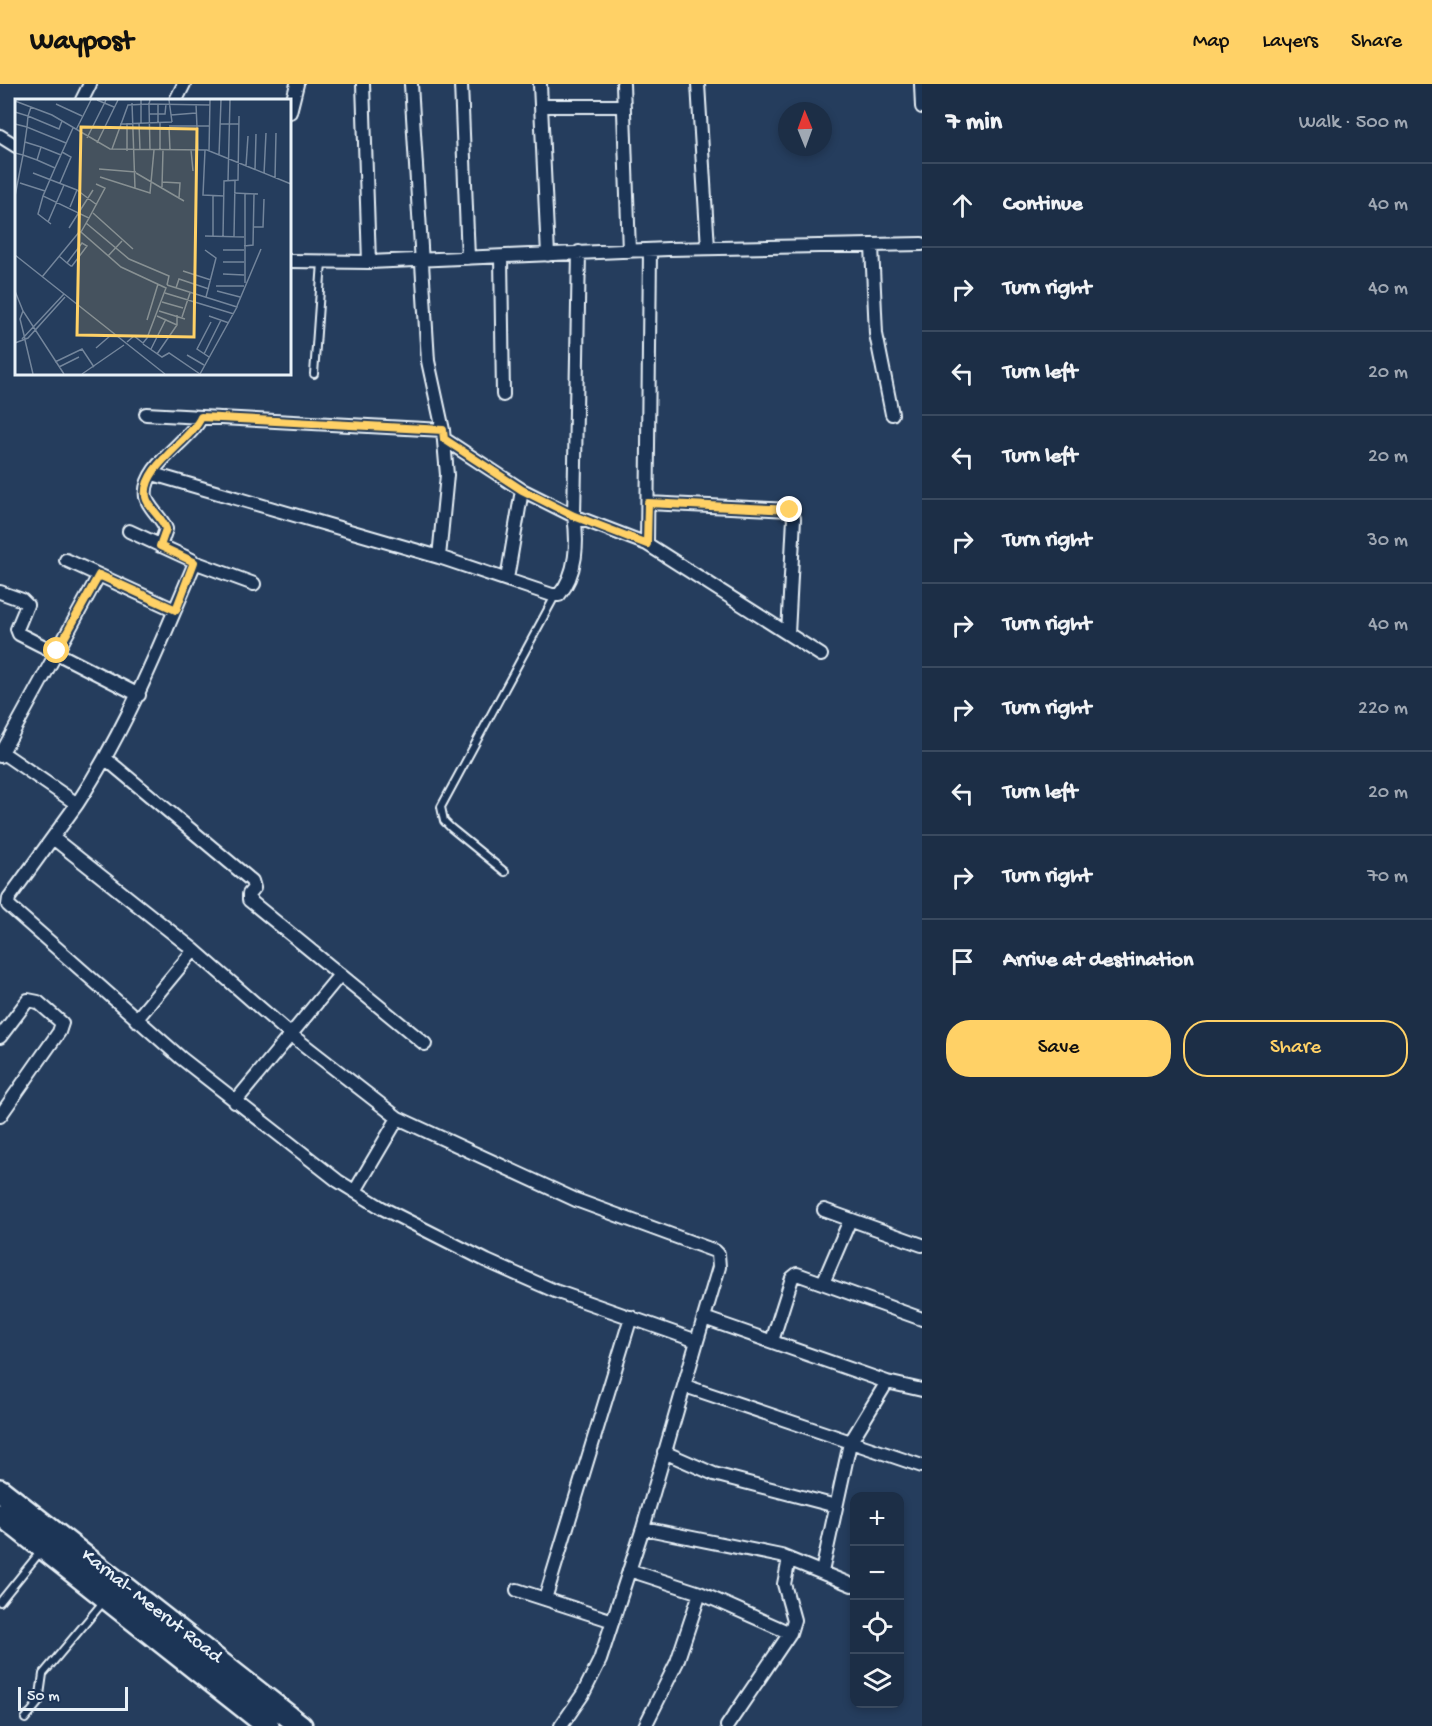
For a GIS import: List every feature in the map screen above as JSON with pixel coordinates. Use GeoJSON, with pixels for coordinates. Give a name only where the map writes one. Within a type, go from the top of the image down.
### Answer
{"type":"FeatureCollection","features":[{"type":"Feature","properties":{"kind":"highway","name":"Karnal- Meerut Road"},"geometry":{"type":"LineString","coordinates":[[0,1490],[302,1726]]}},
{"type":"Feature","properties":{"kind":"highway"},"geometry":{"type":"LineString","coordinates":[[0,1514],[264,1725]]}},
{"type":"Feature","properties":{"kind":"street"},"geometry":{"type":"LineString","coordinates":[[82,99],[90,84]]}},
{"type":"Feature","properties":{"kind":"street"},"geometry":{"type":"LineString","coordinates":[[177,99],[184,84]]}},
{"type":"Feature","properties":{"kind":"street"},"geometry":{"type":"LineString","coordinates":[[291,108],[297,84]]}},
{"type":"Feature","properties":{"kind":"street"},"geometry":{"type":"LineString","coordinates":[[363,84],[369,262]]}},
{"type":"Feature","properties":{"kind":"street"},"geometry":{"type":"LineString","coordinates":[[411,84],[428,361],[444,435],[447,475],[439,557]]}},
{"type":"Feature","properties":{"kind":"street"},"geometry":{"type":"LineString","coordinates":[[461,84],[468,258]]}},
{"type":"Feature","properties":{"kind":"street"},"geometry":{"type":"LineString","coordinates":[[540,84],[548,255]]}},
{"type":"Feature","properties":{"kind":"street"},"geometry":{"type":"LineString","coordinates":[[623,84],[629,251]]}},
{"type":"Feature","properties":{"kind":"street"},"geometry":{"type":"LineString","coordinates":[[698,84],[708,249]]}},
{"type":"Feature","properties":{"kind":"street"},"geometry":{"type":"LineString","coordinates":[[921,84],[922,107]]}},
{"type":"Feature","properties":{"kind":"street"},"geometry":{"type":"LineString","coordinates":[[541,106],[624,106]]}},
{"type":"Feature","properties":{"kind":"street"},"geometry":{"type":"LineString","coordinates":[[0,136],[15,145]]}},
{"type":"Feature","properties":{"kind":"street"},"geometry":{"type":"LineString","coordinates":[[291,261],[369,262],[579,252],[922,244]]}},
{"type":"Feature","properties":{"kind":"street"},"geometry":{"type":"LineString","coordinates":[[872,246],[876,334],[892,414]]}},
{"type":"Feature","properties":{"kind":"street"},"geometry":{"type":"LineString","coordinates":[[647,544],[651,250]]}},
{"type":"Feature","properties":{"kind":"street"},"geometry":{"type":"LineString","coordinates":[[153,474],[439,557],[555,595],[561,593],[577,549],[574,516],[579,252]]}},
{"type":"Feature","properties":{"kind":"street"},"geometry":{"type":"LineString","coordinates":[[501,257],[503,395]]}},
{"type":"Feature","properties":{"kind":"street"},"geometry":{"type":"LineString","coordinates":[[146,414],[444,435],[522,490],[574,516],[647,544],[821,655]]}},
{"type":"Feature","properties":{"kind":"street"},"geometry":{"type":"LineString","coordinates":[[160,546],[166,529],[146,498],[153,474],[172,447],[197,427],[201,417]]}},
{"type":"Feature","properties":{"kind":"street"},"geometry":{"type":"LineString","coordinates":[[507,579],[522,490]]}},
{"type":"Feature","properties":{"kind":"street"},"geometry":{"type":"LineString","coordinates":[[648,503],[790,510],[794,518],[788,634]]}},
{"type":"Feature","properties":{"kind":"street"},"geometry":{"type":"LineString","coordinates":[[129,531],[194,562],[254,584]]}},
{"type":"Feature","properties":{"kind":"street"},"geometry":{"type":"LineString","coordinates":[[66,560],[176,610]]}},
{"type":"Feature","properties":{"kind":"street"},"geometry":{"type":"LineString","coordinates":[[194,562],[139,695],[106,759],[77,804],[4,904],[136,1020],[235,1102],[355,1191],[487,1261],[555,1291],[697,1341]]}},
{"type":"Feature","properties":{"kind":"street"},"geometry":{"type":"LineString","coordinates":[[77,804],[1,753],[99,575]]}},
{"type":"Feature","properties":{"kind":"street"},"geometry":{"type":"LineString","coordinates":[[0,592],[22,600],[27,605],[17,629],[19,634],[57,651],[139,695]]}},
{"type":"Feature","properties":{"kind":"street"},"geometry":{"type":"LineString","coordinates":[[106,759],[252,881],[254,888],[249,894],[249,900],[424,1044]]}},
{"type":"Feature","properties":{"kind":"street"},"geometry":{"type":"LineString","coordinates":[[53,838],[194,950],[290,1034],[398,1118],[576,1200],[718,1254],[719,1267],[643,1528],[613,1621],[596,1668],[561,1726]]}},
{"type":"Feature","properties":{"kind":"street"},"geometry":{"type":"LineString","coordinates":[[136,1020],[194,950]]}},
{"type":"Feature","properties":{"kind":"street"},"geometry":{"type":"LineString","coordinates":[[235,1102],[339,976]]}},
{"type":"Feature","properties":{"kind":"street"},"geometry":{"type":"LineString","coordinates":[[0,1037],[28,1000],[38,1002],[62,1023],[59,1032],[0,1116]]}},
{"type":"Feature","properties":{"kind":"street"},"geometry":{"type":"LineString","coordinates":[[355,1191],[398,1118]]}},
{"type":"Feature","properties":{"kind":"street"},"geometry":{"type":"LineString","coordinates":[[824,1210],[922,1245]]}},
{"type":"Feature","properties":{"kind":"street"},"geometry":{"type":"LineString","coordinates":[[823,1283],[850,1220]]}},
{"type":"Feature","properties":{"kind":"street"},"geometry":{"type":"LineString","coordinates":[[772,1341],[794,1275],[823,1283],[922,1319]]}},
{"type":"Feature","properties":{"kind":"street"},"geometry":{"type":"LineString","coordinates":[[545,1599],[632,1317]]}},
{"type":"Feature","properties":{"kind":"street"},"geometry":{"type":"LineString","coordinates":[[704,1318],[887,1383],[922,1390]]}},
{"type":"Feature","properties":{"kind":"street"},"geometry":{"type":"LineString","coordinates":[[822,1572],[850,1443],[887,1383]]}},
{"type":"Feature","properties":{"kind":"street"},"geometry":{"type":"LineString","coordinates":[[684,1386],[922,1466]]}},
{"type":"Feature","properties":{"kind":"street"},"geometry":{"type":"LineString","coordinates":[[664,1452],[714,1474],[836,1506]]}},
{"type":"Feature","properties":{"kind":"street"},"geometry":{"type":"LineString","coordinates":[[643,1528],[789,1559],[850,1584]]}},
{"type":"Feature","properties":{"kind":"street"},"geometry":{"type":"LineString","coordinates":[[727,1726],[790,1633],[794,1620],[784,1584],[789,1559]]}},
{"type":"Feature","properties":{"kind":"street"},"geometry":{"type":"LineString","coordinates":[[629,1570],[700,1593],[790,1633]]}},
{"type":"Feature","properties":{"kind":"street"},"geometry":{"type":"LineString","coordinates":[[518,1590],[613,1621]]}},
{"type":"Feature","properties":{"kind":"street"},"geometry":{"type":"LineString","coordinates":[[645,1726],[677,1662],[700,1593]]}},
{"type":"Feature","properties":{"kind":"lane"},"geometry":{"type":"LineString","coordinates":[[314,374],[322,262]]}},
{"type":"Feature","properties":{"kind":"lane"},"geometry":{"type":"LineString","coordinates":[[505,872],[444,821],[441,807],[555,595]]}},
{"type":"Feature","properties":{"kind":"lane"},"geometry":{"type":"LineString","coordinates":[[0,1602],[43,1548]]}},
{"type":"Feature","properties":{"kind":"lane"},"geometry":{"type":"LineString","coordinates":[[25,1719],[39,1702],[43,1674],[106,1598]]}},
{"type":"Feature","properties":{"kind":"route"},"geometry":{"type":"LineString","coordinates":[[57,651],[99,575],[176,610],[194,561],[160,546],[166,529],[158,513],[149,504],[146,491],[163,458],[172,447],[197,427],[201,417],[443,430],[444,439],[522,490],[574,516],[647,544],[648,503],[790,510]]}}]}
